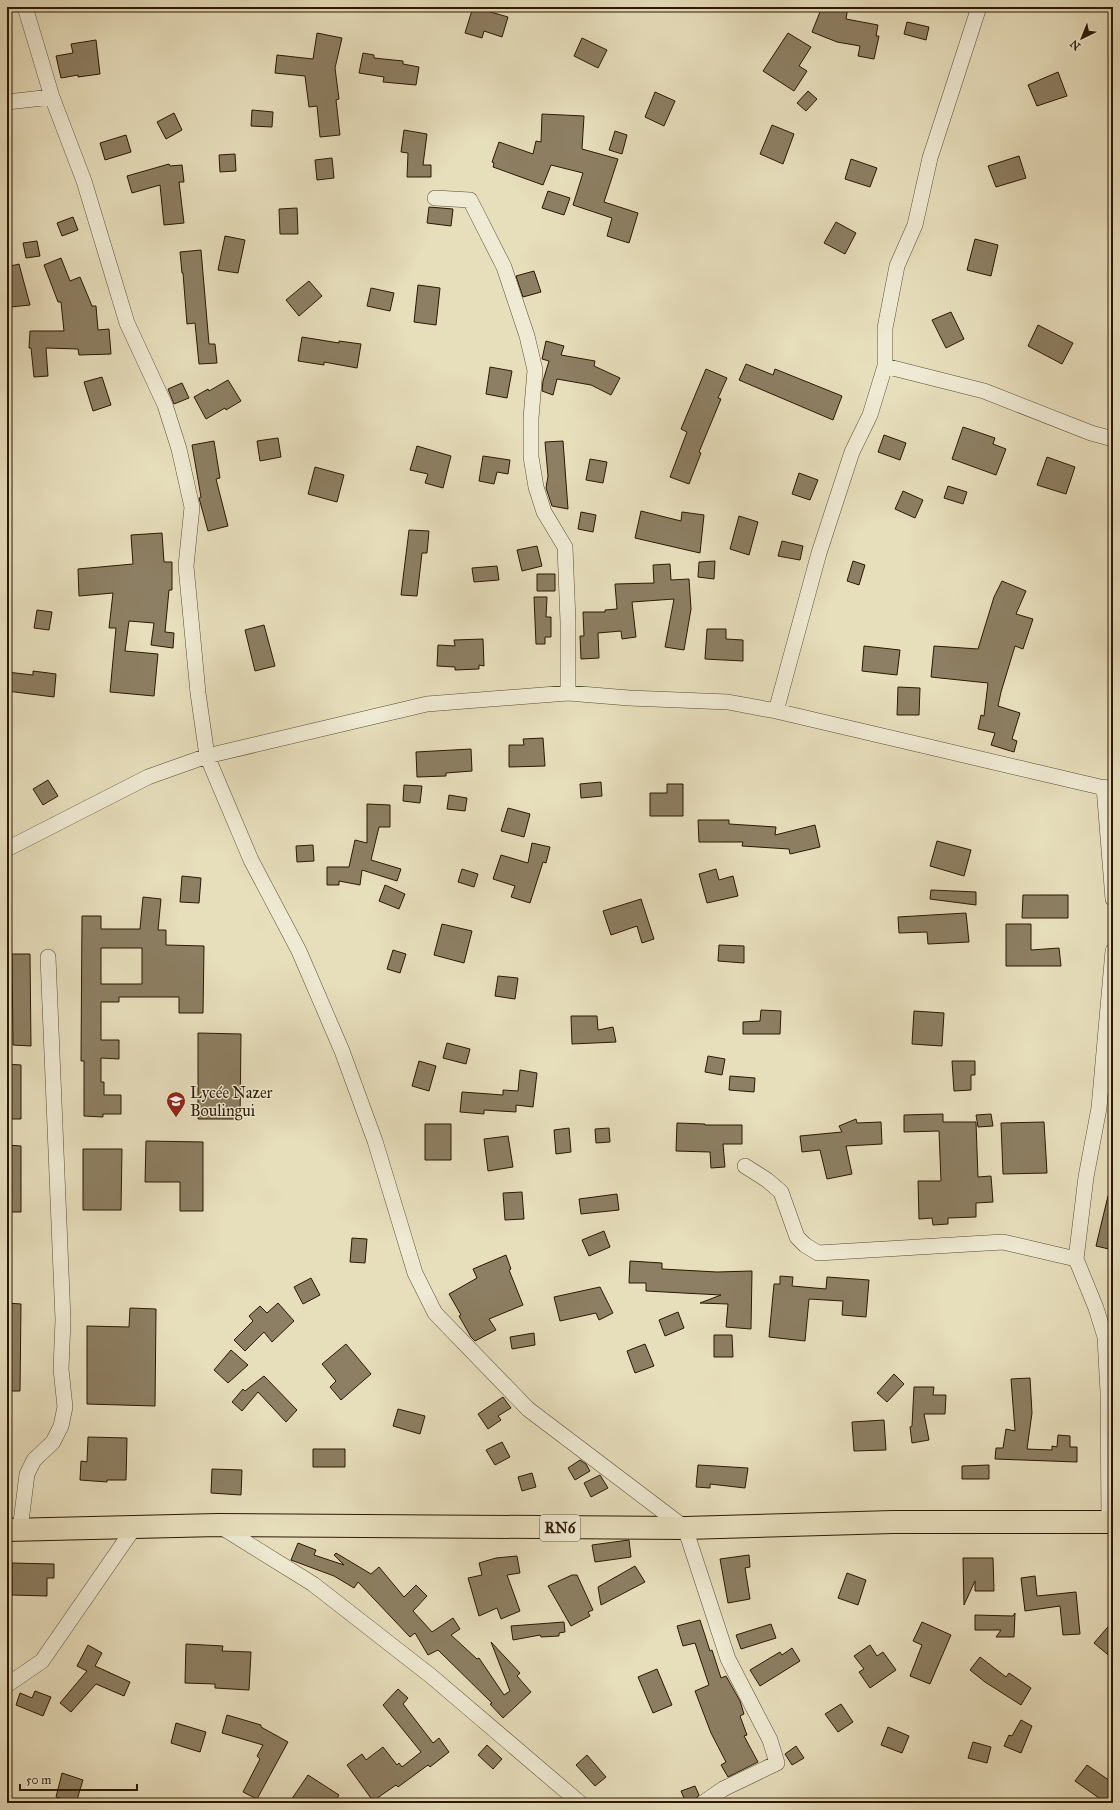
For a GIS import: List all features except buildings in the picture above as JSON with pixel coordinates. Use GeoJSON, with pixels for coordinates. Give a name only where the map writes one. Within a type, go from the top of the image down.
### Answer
{"type":"FeatureCollection","features":[{"type":"Feature","properties":{"kind":"highway","name":"RN6"},"geometry":{"type":"LineString","coordinates":[[13,1530],[218,1525],[685,1528],[885,1522],[1111,1522]]}},
{"type":"Feature","properties":{"kind":"street"},"geometry":{"type":"LineString","coordinates":[[25,7],[52,97],[84,180],[126,323],[165,405],[179,449],[192,507],[186,566],[198,693],[206,756],[252,860],[299,951],[342,1051],[375,1141],[415,1272],[435,1313],[528,1409],[685,1528],[728,1658],[770,1740],[777,1763],[723,1789],[703,1803]]}},
{"type":"Feature","properties":{"kind":"street"},"geometry":{"type":"LineString","coordinates":[[776,711],[819,553],[852,452],[870,415],[885,366],[885,328],[897,266],[915,225],[930,158],[979,7]]}},
{"type":"Feature","properties":{"kind":"street"},"geometry":{"type":"LineString","coordinates":[[7,102],[52,97]]}},
{"type":"Feature","properties":{"kind":"street"},"geometry":{"type":"LineString","coordinates":[[435,198],[470,200],[504,267],[527,336],[535,370],[531,418],[531,457],[536,487],[544,512],[565,547],[568,622],[568,693]]}},
{"type":"Feature","properties":{"kind":"street"},"geometry":{"type":"LineString","coordinates":[[885,366],[984,391],[1090,433],[1113,439]]}},
{"type":"Feature","properties":{"kind":"street"},"geometry":{"type":"LineString","coordinates":[[7,849],[148,777],[206,756],[427,704],[568,693],[629,698],[728,702],[776,711],[1108,788],[1113,899]]}},
{"type":"Feature","properties":{"kind":"street"},"geometry":{"type":"LineString","coordinates":[[1111,1522],[1108,1392],[1105,1337],[1096,1308],[1076,1259],[1086,1177],[1099,1108],[1113,951]]}},
{"type":"Feature","properties":{"kind":"street"},"geometry":{"type":"LineString","coordinates":[[13,1530],[27,1474],[34,1460],[53,1442],[61,1426],[65,1407],[61,1368],[63,1320],[48,957]]}},
{"type":"Feature","properties":{"kind":"street"},"geometry":{"type":"LineString","coordinates":[[745,1166],[767,1180],[781,1192],[797,1237],[805,1245],[818,1253],[1003,1242],[1076,1259]]}},
{"type":"Feature","properties":{"kind":"street"},"geometry":{"type":"LineString","coordinates":[[218,1525],[313,1584],[431,1676],[580,1803]]}},
{"type":"Feature","properties":{"kind":"street"},"geometry":{"type":"LineString","coordinates":[[7,1685],[42,1661],[134,1528]]}},
{"type":"Feature","properties":{"kind":"place","name":"Lycée Nazer Boulingui"},"geometry":{"type":"Point","coordinates":[176,1118]}}]}
